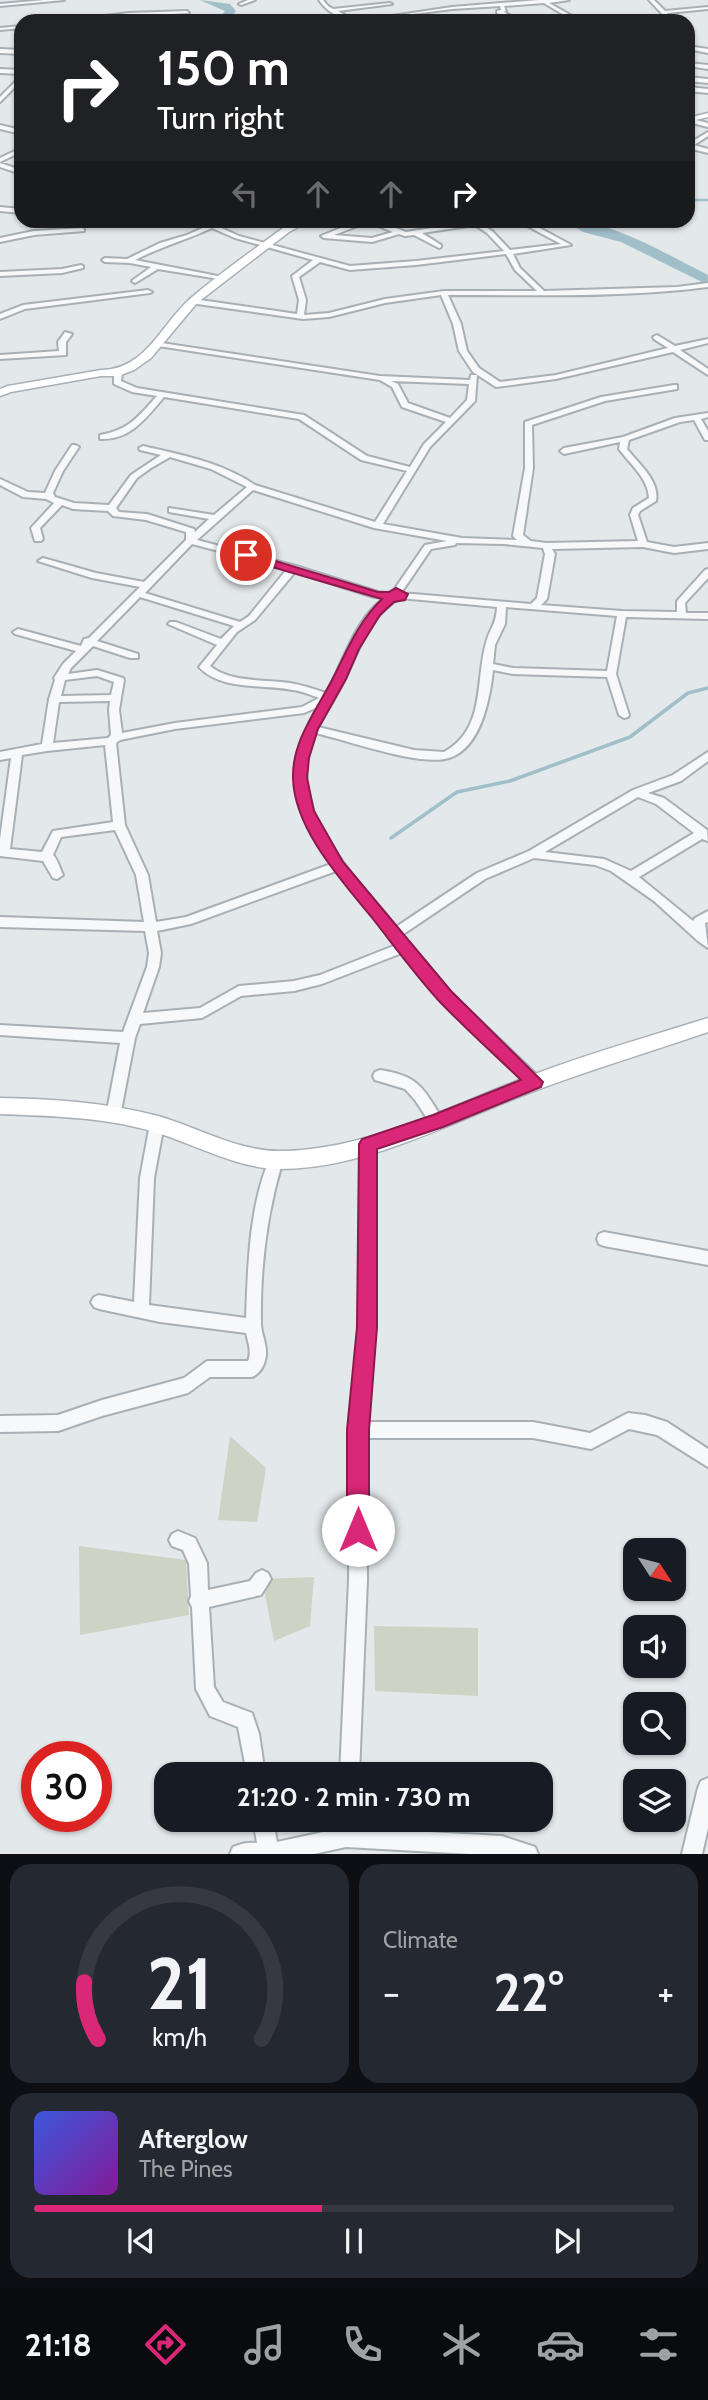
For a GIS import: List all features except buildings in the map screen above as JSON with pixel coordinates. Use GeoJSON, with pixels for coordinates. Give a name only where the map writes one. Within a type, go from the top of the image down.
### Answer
{"type":"FeatureCollection","features":[{"type":"Feature","properties":{"kind":"street"},"geometry":{"type":"LineString","coordinates":[[0,5],[62,0]]}},
{"type":"Feature","properties":{"kind":"street"},"geometry":{"type":"LineString","coordinates":[[241,4],[253,0]]}},
{"type":"Feature","properties":{"kind":"street"},"geometry":{"type":"LineString","coordinates":[[321,0],[330,0]]}},
{"type":"Feature","properties":{"kind":"street"},"geometry":{"type":"LineString","coordinates":[[321,0],[326,7],[342,14]]}},
{"type":"Feature","properties":{"kind":"street"},"geometry":{"type":"LineString","coordinates":[[335,10],[387,2],[411,14],[452,8],[567,0]]}},
{"type":"Feature","properties":{"kind":"street"},"geometry":{"type":"LineString","coordinates":[[651,0],[666,12],[708,8]]}},
{"type":"Feature","properties":{"kind":"street"},"geometry":{"type":"LineString","coordinates":[[543,1],[566,14]]}},
{"type":"Feature","properties":{"kind":"street"},"geometry":{"type":"LineString","coordinates":[[175,5],[178,12]]}},
{"type":"Feature","properties":{"kind":"street"},"geometry":{"type":"LineString","coordinates":[[501,6],[504,9],[499,12],[503,14]]}},
{"type":"Feature","properties":{"kind":"street"},"geometry":{"type":"LineString","coordinates":[[156,14],[187,12]]}},
{"type":"Feature","properties":{"kind":"street"},"geometry":{"type":"LineString","coordinates":[[0,100],[14,87]]}},
{"type":"Feature","properties":{"kind":"street"},"geometry":{"type":"LineString","coordinates":[[130,261],[162,244],[205,228]]}},
{"type":"Feature","properties":{"kind":"street"},"geometry":{"type":"LineString","coordinates":[[222,228],[237,237],[350,268],[568,245],[535,228]]}},
{"type":"Feature","properties":{"kind":"street"},"geometry":{"type":"LineString","coordinates":[[0,393],[8,389],[118,373],[138,364],[193,301],[290,228]]}},
{"type":"Feature","properties":{"kind":"street"},"geometry":{"type":"LineString","coordinates":[[346,228],[324,236],[366,240],[384,238],[399,232]]}},
{"type":"Feature","properties":{"kind":"street"},"geometry":{"type":"LineString","coordinates":[[388,228],[416,233],[441,228]]}},
{"type":"Feature","properties":{"kind":"street"},"geometry":{"type":"LineString","coordinates":[[484,228],[508,251],[518,270],[537,284],[543,294]]}},
{"type":"Feature","properties":{"kind":"street"},"geometry":{"type":"LineString","coordinates":[[0,240],[34,233],[82,230]]}},
{"type":"Feature","properties":{"kind":"street"},"geometry":{"type":"LineString","coordinates":[[416,233],[439,246]]}},
{"type":"Feature","properties":{"kind":"street"},"geometry":{"type":"LineString","coordinates":[[384,238],[391,247]]}},
{"type":"Feature","properties":{"kind":"street"},"geometry":{"type":"LineString","coordinates":[[366,240],[375,253],[379,276]]}},
{"type":"Feature","properties":{"kind":"street"},"geometry":{"type":"LineString","coordinates":[[105,260],[130,261],[223,279]]}},
{"type":"Feature","properties":{"kind":"street"},"geometry":{"type":"LineString","coordinates":[[300,317],[304,306],[303,297],[295,276],[318,260]]}},
{"type":"Feature","properties":{"kind":"street"},"geometry":{"type":"LineString","coordinates":[[0,274],[62,271],[81,267]]}},
{"type":"Feature","properties":{"kind":"street"},"geometry":{"type":"LineString","coordinates":[[135,281],[156,267]]}},
{"type":"Feature","properties":{"kind":"street"},"geometry":{"type":"LineString","coordinates":[[193,301],[300,317],[329,315],[385,301],[444,293],[543,294],[677,289],[708,285]]}},
{"type":"Feature","properties":{"kind":"street"},"geometry":{"type":"LineString","coordinates":[[0,317],[23,307],[148,292]]}},
{"type":"Feature","properties":{"kind":"street"},"geometry":{"type":"LineString","coordinates":[[444,293],[457,324],[463,351],[476,370],[495,383],[509,385],[674,351],[708,341]]}},
{"type":"Feature","properties":{"kind":"street"},"geometry":{"type":"LineString","coordinates":[[0,358],[63,353],[62,342],[68,334]]}},
{"type":"Feature","properties":{"kind":"street"},"geometry":{"type":"LineString","coordinates":[[657,337],[708,373]]}},
{"type":"Feature","properties":{"kind":"street"},"geometry":{"type":"LineString","coordinates":[[158,344],[380,378],[472,382]]}},
{"type":"Feature","properties":{"kind":"street"},"geometry":{"type":"LineString","coordinates":[[377,526],[436,435],[471,401],[476,370]]}},
{"type":"Feature","properties":{"kind":"street"},"geometry":{"type":"LineString","coordinates":[[118,373],[117,382],[122,385],[162,395],[301,417],[364,458],[412,470]]}},
{"type":"Feature","properties":{"kind":"street"},"geometry":{"type":"LineString","coordinates":[[380,378],[395,386],[405,405],[451,421]]}},
{"type":"Feature","properties":{"kind":"street"},"geometry":{"type":"LineString","coordinates":[[530,545],[518,536],[529,468],[528,424],[604,399],[674,387]]}},
{"type":"Feature","properties":{"kind":"street"},"geometry":{"type":"LineString","coordinates":[[103,438],[118,437],[129,431],[162,395]]}},
{"type":"Feature","properties":{"kind":"street"},"geometry":{"type":"LineString","coordinates":[[564,451],[625,439],[678,420],[708,415]]}},
{"type":"Feature","properties":{"kind":"street"},"geometry":{"type":"LineString","coordinates":[[696,417],[708,438]]}},
{"type":"Feature","properties":{"kind":"street"},"geometry":{"type":"LineString","coordinates":[[625,439],[623,449],[642,472],[654,493],[653,499],[636,510],[634,515],[643,544]]}},
{"type":"Feature","properties":{"kind":"street"},"geometry":{"type":"LineString","coordinates":[[49,496],[59,471],[75,447]]}},
{"type":"Feature","properties":{"kind":"street"},"geometry":{"type":"LineString","coordinates":[[143,448],[237,476],[252,487],[377,526],[462,541],[504,541],[546,546],[643,544],[674,550],[708,546]]}},
{"type":"Feature","properties":{"kind":"street"},"geometry":{"type":"LineString","coordinates":[[0,482],[26,495],[49,496],[60,502],[111,508],[120,502],[128,482],[139,472],[168,455]]}},
{"type":"Feature","properties":{"kind":"street"},"geometry":{"type":"LineString","coordinates":[[47,747],[59,678],[80,649],[190,541],[252,487]]}},
{"type":"Feature","properties":{"kind":"street"},"geometry":{"type":"LineString","coordinates":[[38,539],[35,528],[60,502]]}},
{"type":"Feature","properties":{"kind":"street"},"geometry":{"type":"LineString","coordinates":[[111,508],[116,514],[147,517],[191,531],[190,541]]}},
{"type":"Feature","properties":{"kind":"street"},"geometry":{"type":"LineString","coordinates":[[172,510],[216,518]]}},
{"type":"Feature","properties":{"kind":"street"},"geometry":{"type":"LineString","coordinates":[[190,541],[293,568],[377,595],[622,614],[708,616]]}},
{"type":"Feature","properties":{"kind":"street"},"geometry":{"type":"LineString","coordinates":[[462,541],[428,547],[396,595],[375,613],[352,649],[311,729],[302,758],[300,778],[306,811],[338,866],[445,996],[534,1082]]}},
{"type":"Feature","properties":{"kind":"street"},"geometry":{"type":"LineString","coordinates":[[533,607],[542,599],[550,554],[546,546]]}},
{"type":"Feature","properties":{"kind":"street"},"geometry":{"type":"LineString","coordinates":[[43,561],[95,576],[145,585]]}},
{"type":"Feature","properties":{"kind":"street"},"geometry":{"type":"LineString","coordinates":[[293,568],[253,618],[222,643],[205,664],[207,671],[235,680],[291,686],[329,698]]}},
{"type":"Feature","properties":{"kind":"street"},"geometry":{"type":"LineString","coordinates":[[682,615],[680,603],[708,572]]}},
{"type":"Feature","properties":{"kind":"street"},"geometry":{"type":"LineString","coordinates":[[139,594],[242,625]]}},
{"type":"Feature","properties":{"kind":"street"},"geometry":{"type":"LineString","coordinates":[[311,729],[422,754],[448,755],[457,750],[474,729],[482,710],[490,666],[492,635],[500,625],[502,604]]}},
{"type":"Feature","properties":{"kind":"street"},"geometry":{"type":"LineString","coordinates":[[622,614],[611,674],[624,715]]}},
{"type":"Feature","properties":{"kind":"street"},"geometry":{"type":"LineString","coordinates":[[173,624],[222,643]]}},
{"type":"Feature","properties":{"kind":"street"},"geometry":{"type":"LineString","coordinates":[[18,632],[80,649]]}},
{"type":"Feature","properties":{"kind":"street"},"geometry":{"type":"LineString","coordinates":[[88,641],[134,656]]}},
{"type":"Feature","properties":{"kind":"street"},"geometry":{"type":"LineString","coordinates":[[490,666],[513,671],[611,674]]}},
{"type":"Feature","properties":{"kind":"street"},"geometry":{"type":"LineString","coordinates":[[59,678],[97,673],[118,680],[114,739],[119,825],[142,875],[152,927],[155,953],[153,967],[128,1038],[113,1116]]}},
{"type":"Feature","properties":{"kind":"street"},"geometry":{"type":"LineString","coordinates":[[54,699],[117,698]]}},
{"type":"Feature","properties":{"kind":"street"},"geometry":{"type":"LineString","coordinates":[[0,756],[114,739],[175,726],[304,710],[329,698]]}},
{"type":"Feature","properties":{"kind":"street"},"geometry":{"type":"LineString","coordinates":[[17,752],[2,853],[46,857],[51,860],[57,875]]}},
{"type":"Feature","properties":{"kind":"street"},"geometry":{"type":"LineString","coordinates":[[395,934],[481,876],[533,854],[637,793],[677,778],[708,756]]}},
{"type":"Feature","properties":{"kind":"street"},"geometry":{"type":"LineString","coordinates":[[631,876],[705,835],[660,801],[637,793]]}},
{"type":"Feature","properties":{"kind":"street"},"geometry":{"type":"LineString","coordinates":[[46,857],[57,834],[119,825]]}},
{"type":"Feature","properties":{"kind":"street"},"geometry":{"type":"LineString","coordinates":[[533,854],[618,867],[705,941]]}},
{"type":"Feature","properties":{"kind":"street"},"geometry":{"type":"LineString","coordinates":[[0,922],[152,927],[187,921],[338,866]]}},
{"type":"Feature","properties":{"kind":"street"},"geometry":{"type":"LineString","coordinates":[[705,941],[699,921],[708,916]]}},
{"type":"Feature","properties":{"kind":"street"},"geometry":{"type":"LineString","coordinates":[[135,1019],[202,1013],[239,991],[294,986],[322,979],[405,947]]}},
{"type":"Feature","properties":{"kind":"street"},"geometry":{"type":"LineString","coordinates":[[0,1106],[70,1108],[157,1124],[218,1147],[275,1160],[326,1158],[437,1122],[534,1082],[708,1025]]}},
{"type":"Feature","properties":{"kind":"street"},"geometry":{"type":"LineString","coordinates":[[0,1030],[128,1038]]}},
{"type":"Feature","properties":{"kind":"street"},"geometry":{"type":"LineString","coordinates":[[380,1076],[410,1083],[437,1122]]}},
{"type":"Feature","properties":{"kind":"street"},"geometry":{"type":"LineString","coordinates":[[141,1311],[147,1178],[157,1124]]}},
{"type":"Feature","properties":{"kind":"street"},"geometry":{"type":"LineString","coordinates":[[350,1762],[358,1580],[358,1430],[367,1327],[368,1144]]}},
{"type":"Feature","properties":{"kind":"street"},"geometry":{"type":"LineString","coordinates":[[0,1424],[58,1423],[188,1385],[207,1369],[251,1369],[259,1355],[253,1326],[265,1189],[275,1160]]}},
{"type":"Feature","properties":{"kind":"street"},"geometry":{"type":"LineString","coordinates":[[604,1240],[708,1258]]}},
{"type":"Feature","properties":{"kind":"street"},"geometry":{"type":"LineString","coordinates":[[99,1302],[141,1311],[253,1326]]}},
{"type":"Feature","properties":{"kind":"street"},"geometry":{"type":"LineString","coordinates":[[358,1430],[533,1430],[591,1441],[628,1421],[661,1428],[708,1459]]}},
{"type":"Feature","properties":{"kind":"street"},"geometry":{"type":"LineString","coordinates":[[178,1540],[189,1544],[198,1563],[198,1601],[205,1689],[217,1709],[245,1720],[254,1762]]}},
{"type":"Feature","properties":{"kind":"street"},"geometry":{"type":"LineString","coordinates":[[198,1601],[255,1589],[262,1579]]}},
{"type":"Feature","properties":{"kind":"street"},"geometry":{"type":"LineString","coordinates":[[692,1854],[708,1788]]}},
{"type":"Feature","properties":{"kind":"street"},"geometry":{"type":"LineString","coordinates":[[265,1832],[268,1854]]}},
{"type":"Feature","properties":{"kind":"street"},"geometry":{"type":"LineString","coordinates":[[243,1853],[268,1854],[337,1832]]}},
{"type":"Feature","properties":{"kind":"street"},"geometry":{"type":"LineString","coordinates":[[374,1832],[502,1846],[528,1854]]}},
{"type":"Feature","properties":{"kind":"green space"},"geometry":{"type":"Polygon","coordinates":[[[230,1436],[266,1468],[257,1522],[218,1520],[230,1436]]]}},
{"type":"Feature","properties":{"kind":"green space"},"geometry":{"type":"Polygon","coordinates":[[[79,1546],[186,1560],[189,1615],[80,1635],[79,1546]]]}},
{"type":"Feature","properties":{"kind":"green space"},"geometry":{"type":"Polygon","coordinates":[[[314,1577],[310,1626],[274,1641],[262,1579],[314,1577]]]}},
{"type":"Feature","properties":{"kind":"green space"},"geometry":{"type":"Polygon","coordinates":[[[374,1626],[478,1628],[478,1696],[375,1691],[374,1626]]]}},
{"type":"Feature","properties":{"kind":"waterway"},"geometry":{"type":"LineString","coordinates":[[205,0],[226,6],[231,11],[228,14]]}},
{"type":"Feature","properties":{"kind":"waterway"},"geometry":{"type":"LineString","coordinates":[[695,200],[708,200]]}},
{"type":"Feature","properties":{"kind":"waterway"},"geometry":{"type":"LineString","coordinates":[[586,228],[626,239],[708,281]]}},
{"type":"Feature","properties":{"kind":"waterway"},"geometry":{"type":"LineString","coordinates":[[391,838],[457,792],[510,781],[630,737],[688,693],[708,688]]}},
{"type":"Feature","properties":{"kind":"route"},"geometry":{"type":"LineString","coordinates":[[246,555],[381,596],[392,596],[396,592],[402,594],[401,597],[390,599],[375,613],[352,649],[340,679],[311,729],[302,758],[300,778],[306,811],[338,866],[445,996],[534,1082],[437,1122],[368,1144],[367,1327],[358,1430],[358,1530]]}}]}
